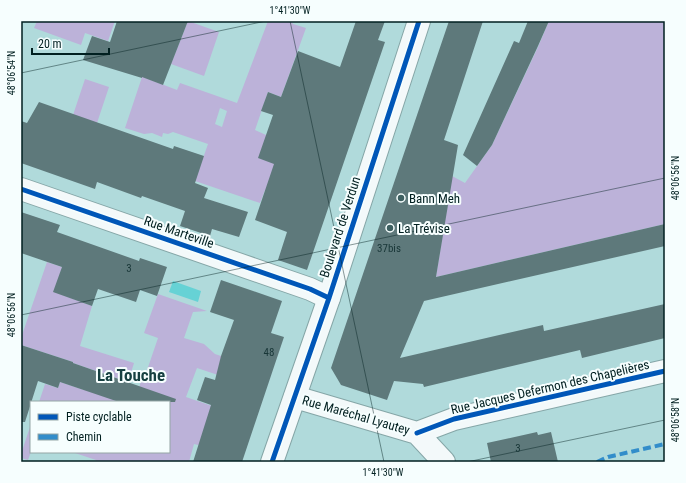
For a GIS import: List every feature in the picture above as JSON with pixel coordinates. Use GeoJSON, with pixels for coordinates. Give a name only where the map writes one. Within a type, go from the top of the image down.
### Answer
{"type":"FeatureCollection","features":[{"type":"Feature","properties":{"kind":"street","name":"Boulevard de Verdun"},"geometry":{"type":"LineString","coordinates":[[272,462],[329,298],[419,21]]}},
{"type":"Feature","properties":{"kind":"street","name":"Rue Marteville"},"geometry":{"type":"LineString","coordinates":[[21,189],[310,289],[329,298]]}},
{"type":"Feature","properties":{"kind":"street","name":"Rue Jacques Defermon des Chapelières"},"geometry":{"type":"LineString","coordinates":[[418,433],[454,420],[664,373]]}},
{"type":"Feature","properties":{"kind":"street","name":"Rue Maréchal Lyautey"},"geometry":{"type":"LineString","coordinates":[[295,397],[418,433]]}},
{"type":"Feature","properties":{"kind":"street"},"geometry":{"type":"LineString","coordinates":[[418,433],[444,462]]}},
{"type":"Feature","properties":{"kind":"shaded area"},"geometry":{"type":"Polygon","coordinates":[[[37,21],[115,21],[108,41],[85,33],[81,45],[34,28],[37,21]]]}},
{"type":"Feature","properties":{"kind":"shaded area"},"geometry":{"type":"Polygon","coordinates":[[[188,21],[219,32],[204,76],[171,64],[188,21]]]}},
{"type":"Feature","properties":{"kind":"shaded area"},"geometry":{"type":"Polygon","coordinates":[[[268,21],[291,21],[293,24],[306,28],[281,97],[268,92],[255,130],[266,135],[286,168],[278,193],[265,190],[260,203],[195,181],[208,144],[173,132],[168,134],[163,133],[162,137],[152,133],[144,134],[125,128],[145,68],[151,80],[177,90],[180,83],[237,103],[268,21]],[[220,108],[215,124],[222,127],[227,111],[220,108]]]}},
{"type":"Feature","properties":{"kind":"shaded area"},"geometry":{"type":"Polygon","coordinates":[[[549,21],[665,21],[665,224],[436,277],[452,176],[465,183],[492,145],[549,21]]]}},
{"type":"Feature","properties":{"kind":"shaded area"},"geometry":{"type":"Polygon","coordinates":[[[85,79],[109,87],[89,147],[65,139],[85,79]]]}},
{"type":"Feature","properties":{"kind":"shaded area"},"geometry":{"type":"Polygon","coordinates":[[[47,262],[62,267],[55,292],[92,306],[80,346],[134,363],[128,382],[21,345],[21,338],[47,262]]]}},
{"type":"Feature","properties":{"kind":"shaded area"},"geometry":{"type":"Polygon","coordinates":[[[158,294],[207,311],[193,312],[184,338],[204,344],[215,354],[221,356],[242,383],[197,368],[186,397],[238,415],[198,445],[194,444],[189,462],[95,462],[96,460],[75,453],[170,453],[170,401],[135,401],[141,381],[143,382],[158,338],[144,333],[158,294]]]}},
{"type":"Feature","properties":{"kind":"shaded area"},"geometry":{"type":"Polygon","coordinates":[[[60,382],[84,390],[87,382],[117,401],[39,401],[45,384],[58,388],[60,382]]]}},
{"type":"Feature","properties":{"kind":"shaded area"},"geometry":{"type":"Polygon","coordinates":[[[30,427],[31,453],[28,460],[21,458],[30,427]]]}},
{"type":"Feature","properties":{"kind":"water"},"geometry":{"type":"Polygon","coordinates":[[[173,281],[201,291],[198,302],[169,292],[173,281]]]}},
{"type":"Feature","properties":{"kind":"building"},"geometry":{"type":"Polygon","coordinates":[[[117,21],[188,21],[163,85],[142,77],[83,60],[92,36],[110,42],[117,21]]]}},
{"type":"Feature","properties":{"kind":"building"},"geometry":{"type":"Polygon","coordinates":[[[356,21],[385,21],[378,40],[385,42],[307,270],[278,260],[287,232],[255,220],[274,164],[258,158],[273,115],[261,111],[268,92],[281,97],[298,51],[340,67],[356,21]]]}},
{"type":"Feature","properties":{"kind":"building"},"geometry":{"type":"Polygon","coordinates":[[[449,21],[483,21],[444,140],[458,145],[436,277],[665,224],[665,246],[424,301],[400,358],[543,325],[544,331],[665,304],[665,338],[582,358],[580,350],[424,387],[423,384],[394,381],[387,400],[341,385],[331,368],[449,21]]]}},
{"type":"Feature","properties":{"kind":"building"},"geometry":{"type":"Polygon","coordinates":[[[528,21],[549,21],[492,145],[477,166],[463,155],[514,41],[519,43],[528,21]]]}},
{"type":"Feature","properties":{"kind":"building"},"geometry":{"type":"Polygon","coordinates":[[[39,102],[173,149],[174,146],[204,156],[195,183],[208,188],[204,198],[248,212],[239,237],[212,229],[210,236],[180,226],[185,211],[142,196],[141,198],[97,182],[95,189],[21,163],[21,121],[27,123],[39,102]]]}},
{"type":"Feature","properties":{"kind":"building"},"geometry":{"type":"Polygon","coordinates":[[[21,212],[60,225],[57,232],[139,261],[140,258],[167,267],[157,296],[140,290],[136,302],[98,289],[92,306],[53,292],[62,267],[21,253],[21,212]]]}},
{"type":"Feature","properties":{"kind":"building"},"geometry":{"type":"Polygon","coordinates":[[[221,280],[282,301],[271,333],[284,337],[242,462],[193,462],[211,405],[197,400],[205,377],[215,380],[221,356],[234,320],[210,312],[221,280]]]}},
{"type":"Feature","properties":{"kind":"building"},"geometry":{"type":"Polygon","coordinates":[[[21,345],[176,399],[175,402],[116,401],[60,382],[58,388],[38,381],[32,401],[30,401],[30,406],[25,422],[21,422],[21,345]]]}},
{"type":"Feature","properties":{"kind":"building"},"geometry":{"type":"Polygon","coordinates":[[[537,432],[538,435],[551,432],[558,462],[491,462],[487,443],[537,432]]]}},
{"type":"Feature","properties":{"kind":"marked path"},"geometry":{"type":"LineString","coordinates":[[597,462],[608,457],[665,444]]}},
{"type":"Feature","properties":{"kind":"cycle path"},"geometry":{"type":"LineString","coordinates":[[272,462],[329,298],[419,21]]}},
{"type":"Feature","properties":{"kind":"cycle path"},"geometry":{"type":"LineString","coordinates":[[21,189],[310,289],[329,298]]}},
{"type":"Feature","properties":{"kind":"cycle path"},"geometry":{"type":"LineString","coordinates":[[417,433],[454,419],[665,371]]}},
{"type":"Feature","properties":{"kind":"place","name":"Bann Meh"},"geometry":{"type":"Point","coordinates":[401,198]}},
{"type":"Feature","properties":{"kind":"place","name":"La Trévise"},"geometry":{"type":"Point","coordinates":[390,228]}},
{"type":"Feature","properties":{"kind":"district","name":"La Touche"},"geometry":{"type":"Point","coordinates":[131,375]}}]}
